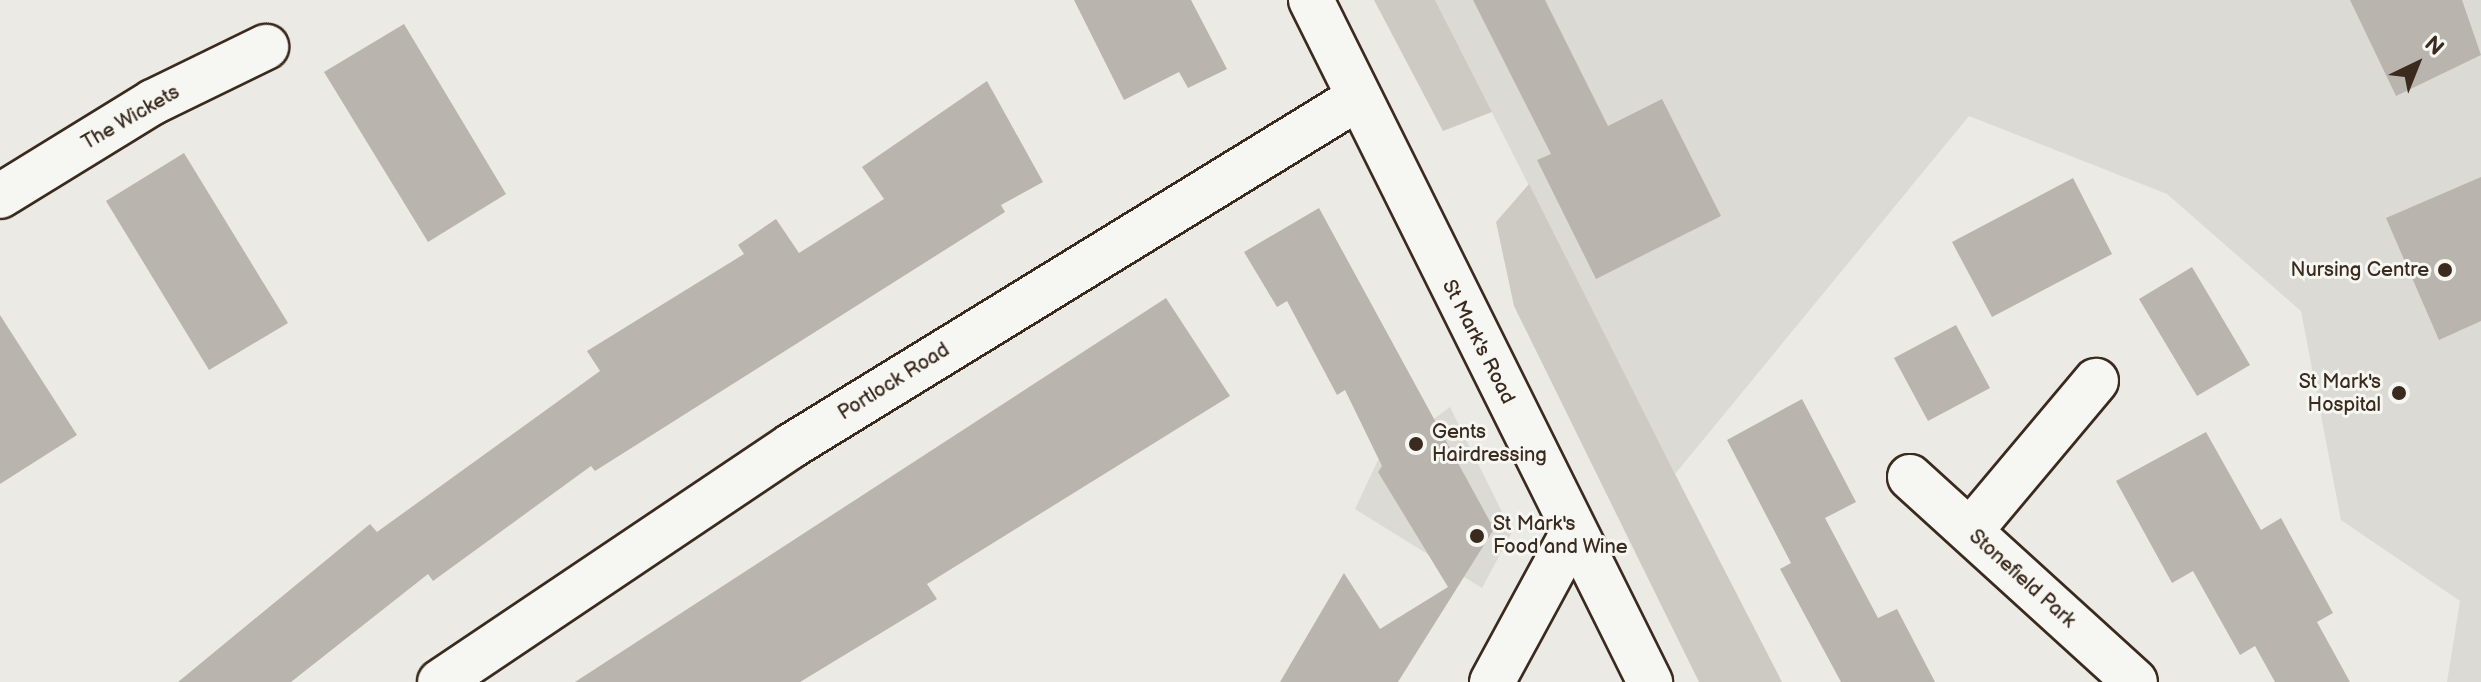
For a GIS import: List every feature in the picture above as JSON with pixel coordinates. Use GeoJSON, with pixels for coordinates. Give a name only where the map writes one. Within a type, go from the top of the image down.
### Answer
{"type":"FeatureCollection","features":[{"type":"Feature","properties":{"kind":"street","name":"St Mark's Road"},"geometry":{"type":"LineString","coordinates":[[1311,0],[1573,533],[1650,682]]}},
{"type":"Feature","properties":{"kind":"street","name":"The Wickets"},"geometry":{"type":"LineString","coordinates":[[0,196],[153,102],[266,47]]}},
{"type":"Feature","properties":{"kind":"street","name":"Portlock Road"},"geometry":{"type":"LineString","coordinates":[[440,682],[791,446],[1358,98]]}},
{"type":"Feature","properties":{"kind":"street"},"geometry":{"type":"LineString","coordinates":[[1970,531],[2096,381]]}},
{"type":"Feature","properties":{"kind":"street","name":"Stonefield Park"},"geometry":{"type":"LineString","coordinates":[[1910,477],[2135,682]]}},
{"type":"Feature","properties":{"kind":"street"},"geometry":{"type":"LineString","coordinates":[[1492,682],[1573,533]]}},
{"type":"Feature","properties":{"kind":"shaded area"},"geometry":{"type":"Polygon","coordinates":[[[1374,0],[1435,0],[1492,112],[1443,131],[1374,0]]]}},
{"type":"Feature","properties":{"kind":"shaded area","name":"St Mark's Hospital"},"geometry":{"type":"Polygon","coordinates":[[[1435,0],[2481,0],[2481,682],[2447,682],[2460,601],[2341,520],[2301,311],[2167,194],[1969,116],[1675,474],[1435,0]]]}},
{"type":"Feature","properties":{"kind":"shaded area"},"geometry":{"type":"Polygon","coordinates":[[[1529,184],[1782,682],[1699,682],[1514,306],[1496,222],[1529,184]]]}},
{"type":"Feature","properties":{"kind":"shaded area"},"geometry":{"type":"Polygon","coordinates":[[[1450,407],[1512,532],[1482,588],[1355,509],[1378,460],[1450,407]]]}},
{"type":"Feature","properties":{"kind":"building"},"geometry":{"type":"Polygon","coordinates":[[[1074,0],[1191,0],[1227,69],[1188,88],[1179,72],[1124,100],[1074,0]]]}},
{"type":"Feature","properties":{"kind":"building"},"geometry":{"type":"Polygon","coordinates":[[[1473,0],[1545,0],[1608,126],[1662,99],[1721,216],[1596,279],[1537,160],[1551,154],[1473,0]]]}},
{"type":"Feature","properties":{"kind":"building"},"geometry":{"type":"Polygon","coordinates":[[[2350,0],[2462,0],[2481,55],[2396,96],[2350,0]]]}},
{"type":"Feature","properties":{"kind":"building"},"geometry":{"type":"Polygon","coordinates":[[[404,24],[506,194],[428,242],[324,72],[404,24]]]}},
{"type":"Feature","properties":{"kind":"building"},"geometry":{"type":"Polygon","coordinates":[[[987,81],[1043,182],[1001,205],[1005,212],[595,471],[591,466],[433,581],[428,574],[291,682],[178,682],[370,524],[377,532],[600,371],[587,351],[744,254],[738,245],[776,219],[799,253],[884,199],[862,167],[987,81]]]}},
{"type":"Feature","properties":{"kind":"building"},"geometry":{"type":"Polygon","coordinates":[[[184,153],[288,323],[209,370],[106,201],[184,153]]]}},
{"type":"Feature","properties":{"kind":"building","name":"Nursing Centre"},"geometry":{"type":"Polygon","coordinates":[[[2481,177],[2481,321],[2439,340],[2386,218],[2481,177]]]}},
{"type":"Feature","properties":{"kind":"building"},"geometry":{"type":"Polygon","coordinates":[[[2073,178],[2112,254],[1992,317],[1952,242],[2073,178]]]}},
{"type":"Feature","properties":{"kind":"building"},"geometry":{"type":"Polygon","coordinates":[[[1319,208],[1494,529],[1398,682],[1280,682],[1344,573],[1380,629],[1448,587],[1378,472],[1382,466],[1345,390],[1337,395],[1287,301],[1277,307],[1244,252],[1319,208]]]}},
{"type":"Feature","properties":{"kind":"building"},"geometry":{"type":"Polygon","coordinates":[[[2192,267],[2250,365],[2197,396],[2139,299],[2192,267]]]}},
{"type":"Feature","properties":{"kind":"building"},"geometry":{"type":"Polygon","coordinates":[[[1166,298],[1230,396],[927,584],[937,599],[800,682],[575,682],[1166,298]]]}},
{"type":"Feature","properties":{"kind":"building"},"geometry":{"type":"Polygon","coordinates":[[[0,315],[77,435],[0,484],[0,315]]]}},
{"type":"Feature","properties":{"kind":"building"},"geometry":{"type":"Polygon","coordinates":[[[1956,325],[1990,388],[1928,421],[1894,358],[1956,325]]]}},
{"type":"Feature","properties":{"kind":"building"},"geometry":{"type":"Polygon","coordinates":[[[1802,399],[1856,502],[1825,518],[1878,618],[1897,609],[1935,682],[1841,682],[1780,569],[1791,563],[1727,440],[1802,399]]]}},
{"type":"Feature","properties":{"kind":"building"},"geometry":{"type":"Polygon","coordinates":[[[2206,432],[2261,530],[2281,518],[2333,613],[2317,622],[2350,682],[2275,682],[2255,646],[2240,655],[2193,571],[2172,583],[2116,481],[2206,432]]]}},
{"type":"Feature","properties":{"kind":"place","name":"Nursing Centre"},"geometry":{"type":"Point","coordinates":[2445,270]}},
{"type":"Feature","properties":{"kind":"place","name":"St Mark's Hospital"},"geometry":{"type":"Point","coordinates":[2399,393]}},
{"type":"Feature","properties":{"kind":"place","name":"Gents Hairdressing"},"geometry":{"type":"Point","coordinates":[1416,444]}},
{"type":"Feature","properties":{"kind":"place","name":"St Mark's Food and Wine"},"geometry":{"type":"Point","coordinates":[1477,536]}}]}
